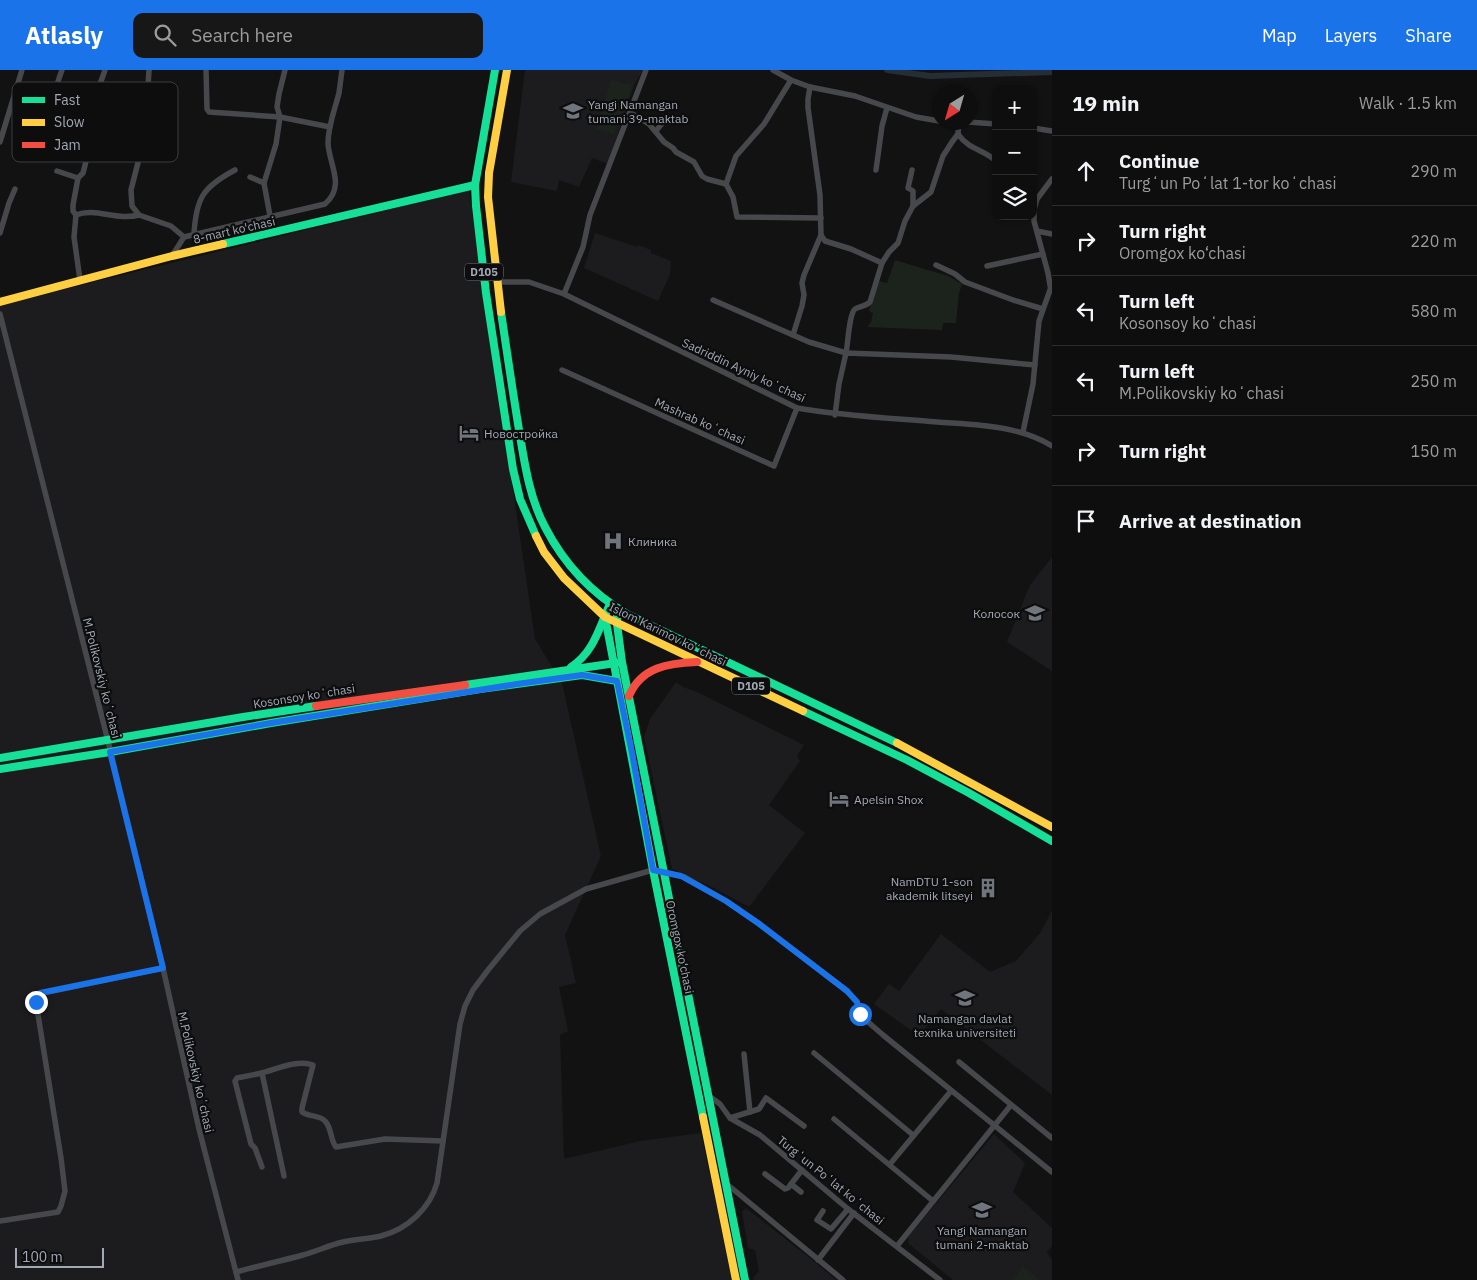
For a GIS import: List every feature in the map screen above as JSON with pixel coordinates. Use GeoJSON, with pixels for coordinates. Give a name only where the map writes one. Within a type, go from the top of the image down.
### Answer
{"type":"FeatureCollection","features":[{"type":"Feature","properties":{"kind":"main road","name":"Islom Karimov koʻchasi"},"geometry":{"type":"LineString","coordinates":[[507,70],[489,173],[488,197],[497,282],[524,465],[544,526],[560,552],[593,591],[614,606],[915,752],[1051,826]]}},
{"type":"Feature","properties":{"kind":"main road","name":"Islom Karimov koʻchasi"},"geometry":{"type":"LineString","coordinates":[[494,71],[475,185],[476,206],[487,299],[513,469],[520,499],[544,552],[564,578],[605,617],[617,624],[907,760],[969,792],[1052,841]]}},
{"type":"Feature","properties":{"kind":"main road","name":"8-mart ko'chasi"},"geometry":{"type":"LineString","coordinates":[[0,302],[172,256],[475,185]]}},
{"type":"Feature","properties":{"kind":"main road"},"geometry":{"type":"LineString","coordinates":[[567,669],[582,661],[591,650],[605,617],[614,606]]}},
{"type":"Feature","properties":{"kind":"main road","name":"Oromgox ko‘chasi"},"geometry":{"type":"LineString","coordinates":[[614,606],[622,662],[746,1280]]}},
{"type":"Feature","properties":{"kind":"main road","name":"Oromgox ko‘chasi"},"geometry":{"type":"LineString","coordinates":[[605,617],[653,870],[736,1280]]}},
{"type":"Feature","properties":{"kind":"main road","name":"Kosonsoy koʻchasi"},"geometry":{"type":"LineString","coordinates":[[0,758],[251,716],[622,662]]}},
{"type":"Feature","properties":{"kind":"main road"},"geometry":{"type":"LineString","coordinates":[[629,696],[636,682],[651,671],[676,664],[701,662]]}},
{"type":"Feature","properties":{"kind":"main road","name":"Kosonsoy koʻchasi"},"geometry":{"type":"LineString","coordinates":[[0,769],[110,752],[271,723],[545,680],[582,675],[617,681]]}},
{"type":"Feature","properties":{"kind":"main road"},"geometry":{"type":"LineString","coordinates":[[1045,836],[1051,826]]}},
{"type":"Feature","properties":{"kind":"main road"},"geometry":{"type":"LineString","coordinates":[[713,1169],[724,1166]]}},
{"type":"Feature","properties":{"kind":"street"},"geometry":{"type":"LineString","coordinates":[[18,82],[22,70]]}},
{"type":"Feature","properties":{"kind":"street"},"geometry":{"type":"LineString","coordinates":[[58,82],[62,70]]}},
{"type":"Feature","properties":{"kind":"street"},"geometry":{"type":"LineString","coordinates":[[101,82],[105,70]]}},
{"type":"Feature","properties":{"kind":"street"},"geometry":{"type":"LineString","coordinates":[[206,70],[207,110],[209,112],[280,117],[330,127]]}},
{"type":"Feature","properties":{"kind":"street"},"geometry":{"type":"LineString","coordinates":[[270,216],[264,184],[276,144],[280,117],[278,107],[279,94],[285,70]]}},
{"type":"Feature","properties":{"kind":"street"},"geometry":{"type":"LineString","coordinates":[[172,256],[184,237],[325,204],[331,199],[335,193],[336,185],[328,142],[342,70]]}},
{"type":"Feature","properties":{"kind":"street"},"geometry":{"type":"LineString","coordinates":[[564,294],[583,247],[590,215],[646,70]]}},
{"type":"Feature","properties":{"kind":"street"},"geometry":{"type":"LineString","coordinates":[[773,70],[791,80],[810,87],[855,96],[916,117],[932,120]]}},
{"type":"Feature","properties":{"kind":"street"},"geometry":{"type":"LineString","coordinates":[[726,184],[736,156],[766,121],[791,80]]}},
{"type":"Feature","properties":{"kind":"street"},"geometry":{"type":"LineString","coordinates":[[793,335],[802,306],[804,274],[821,235],[822,218],[808,108],[810,87]]}},
{"type":"Feature","properties":{"kind":"street"},"geometry":{"type":"LineString","coordinates":[[0,142],[12,103]]}},
{"type":"Feature","properties":{"kind":"street"},"geometry":{"type":"LineString","coordinates":[[876,170],[882,126],[887,108]]}},
{"type":"Feature","properties":{"kind":"street"},"geometry":{"type":"LineString","coordinates":[[631,113],[656,131],[664,142],[674,148],[676,152],[694,162],[702,176],[707,180],[726,184],[734,197],[737,216],[822,218]]}},
{"type":"Feature","properties":{"kind":"street"},"geometry":{"type":"LineString","coordinates":[[656,131],[668,119],[685,120]]}},
{"type":"Feature","properties":{"kind":"street"},"geometry":{"type":"LineString","coordinates":[[977,123],[992,124]]}},
{"type":"Feature","properties":{"kind":"street"},"geometry":{"type":"LineString","coordinates":[[1037,129],[1052,131]]}},
{"type":"Feature","properties":{"kind":"street"},"geometry":{"type":"LineString","coordinates":[[835,415],[852,314],[857,308],[866,306],[870,302],[882,263],[898,243],[905,221],[913,206],[930,192],[943,156],[958,134],[958,130]]}},
{"type":"Feature","properties":{"kind":"street"},"geometry":{"type":"LineString","coordinates":[[958,134],[964,144],[992,158]]}},
{"type":"Feature","properties":{"kind":"street"},"geometry":{"type":"LineString","coordinates":[[80,280],[74,237],[76,216],[73,211],[73,205],[78,178],[81,176],[86,162]]}},
{"type":"Feature","properties":{"kind":"street"},"geometry":{"type":"LineString","coordinates":[[138,162],[131,196],[132,206],[139,215]]}},
{"type":"Feature","properties":{"kind":"street"},"geometry":{"type":"LineString","coordinates":[[194,234],[195,213],[201,199],[212,183],[235,170]]}},
{"type":"Feature","properties":{"kind":"street"},"geometry":{"type":"LineString","coordinates":[[912,170],[908,188],[913,192],[913,206]]}},
{"type":"Feature","properties":{"kind":"street"},"geometry":{"type":"LineString","coordinates":[[57,171],[78,178]]}},
{"type":"Feature","properties":{"kind":"street"},"geometry":{"type":"LineString","coordinates":[[250,177],[264,184]]}},
{"type":"Feature","properties":{"kind":"street"},"geometry":{"type":"LineString","coordinates":[[1037,199],[1052,179]]}},
{"type":"Feature","properties":{"kind":"street"},"geometry":{"type":"LineString","coordinates":[[0,233],[8,204],[15,189]]}},
{"type":"Feature","properties":{"kind":"street"},"geometry":{"type":"LineString","coordinates":[[76,216],[85,213],[101,213],[122,217],[139,215],[171,226],[184,237]]}},
{"type":"Feature","properties":{"kind":"street"},"geometry":{"type":"LineString","coordinates":[[1023,432],[1035,365],[1039,321],[1051,292],[1035,220]]}},
{"type":"Feature","properties":{"kind":"street"},"geometry":{"type":"LineString","coordinates":[[1037,231],[1052,234]]}},
{"type":"Feature","properties":{"kind":"street"},"geometry":{"type":"LineString","coordinates":[[821,235],[825,241],[882,263]]}},
{"type":"Feature","properties":{"kind":"street"},"geometry":{"type":"LineString","coordinates":[[987,266],[1043,254]]}},
{"type":"Feature","properties":{"kind":"street"},"geometry":{"type":"LineString","coordinates":[[936,265],[955,274],[965,282],[1043,309]]}},
{"type":"Feature","properties":{"kind":"street","name":"Sadriddin Ayniy koʻchasi"},"geometry":{"type":"LineString","coordinates":[[497,282],[530,282],[564,294],[797,408],[835,415],[981,425],[1023,432],[1052,446]]}},
{"type":"Feature","properties":{"kind":"street"},"geometry":{"type":"LineString","coordinates":[[713,300],[809,342],[846,353],[951,357],[1035,365]]}},
{"type":"Feature","properties":{"kind":"street","name":"M.Polikovskiy koʻchasi"},"geometry":{"type":"LineString","coordinates":[[0,314],[108,741],[163,968],[199,1129],[238,1280]]}},
{"type":"Feature","properties":{"kind":"street","name":"Mashrab koʻchasi"},"geometry":{"type":"LineString","coordinates":[[562,370],[774,466],[797,408]]}},
{"type":"Feature","properties":{"kind":"street"},"geometry":{"type":"LineString","coordinates":[[236,1272],[344,1242],[394,1232],[418,1215],[426,1207],[434,1194],[437,1183],[460,1024],[465,1006],[473,990],[520,931],[540,914],[586,889],[653,870],[681,876],[704,888],[758,923],[847,991],[857,1002],[860,1014],[950,1091],[1052,1172]]}},
{"type":"Feature","properties":{"kind":"street"},"geometry":{"type":"LineString","coordinates":[[0,1221],[58,1212],[64,1200],[65,1192],[61,1158],[36,997],[43,993],[163,968]]}},
{"type":"Feature","properties":{"kind":"street"},"geometry":{"type":"LineString","coordinates":[[814,1053],[913,1135]]}},
{"type":"Feature","properties":{"kind":"street"},"geometry":{"type":"LineString","coordinates":[[744,1054],[750,1112]]}},
{"type":"Feature","properties":{"kind":"street"},"geometry":{"type":"LineString","coordinates":[[959,1062],[1052,1138]]}},
{"type":"Feature","properties":{"kind":"street"},"geometry":{"type":"LineString","coordinates":[[262,1167],[255,1148],[251,1144],[235,1081],[237,1078],[301,1064],[313,1066],[302,1112],[306,1115],[322,1118],[327,1122],[336,1147],[385,1139],[443,1141]]}},
{"type":"Feature","properties":{"kind":"street"},"geometry":{"type":"LineString","coordinates":[[262,1074],[284,1176]]}},
{"type":"Feature","properties":{"kind":"street"},"geometry":{"type":"LineString","coordinates":[[890,1164],[950,1091]]}},
{"type":"Feature","properties":{"kind":"street","name":"Turgʻun Poʻlat koʻchasi"},"geometry":{"type":"LineString","coordinates":[[710,1096],[720,1104],[730,1118],[760,1135],[848,1209],[940,1280]]}},
{"type":"Feature","properties":{"kind":"street"},"geometry":{"type":"LineString","coordinates":[[730,1118],[759,1109],[766,1098],[804,1126]]}},
{"type":"Feature","properties":{"kind":"street"},"geometry":{"type":"LineString","coordinates":[[897,1246],[1011,1105]]}},
{"type":"Feature","properties":{"kind":"street"},"geometry":{"type":"LineString","coordinates":[[834,1119],[933,1201]]}},
{"type":"Feature","properties":{"kind":"street"},"geometry":{"type":"LineString","coordinates":[[765,1174],[785,1189],[802,1170]]}},
{"type":"Feature","properties":{"kind":"street"},"geometry":{"type":"LineString","coordinates":[[791,1184],[802,1192]]}},
{"type":"Feature","properties":{"kind":"street"},"geometry":{"type":"LineString","coordinates":[[728,1185],[844,1280]]}},
{"type":"Feature","properties":{"kind":"street"},"geometry":{"type":"LineString","coordinates":[[823,1211],[817,1220],[831,1229],[848,1209]]}},
{"type":"Feature","properties":{"kind":"street"},"geometry":{"type":"LineString","coordinates":[[818,1260],[854,1213]]}},
{"type":"Feature","properties":{"kind":"shaded area","name":"Yangi Namangan tumani 39-maktab"},"geometry":{"type":"Polygon","coordinates":[[[525,70],[643,70],[634,85],[608,164],[592,158],[579,187],[559,180],[557,191],[511,182],[525,70]]]}},
{"type":"Feature","properties":{"kind":"shaded area"},"geometry":{"type":"Polygon","coordinates":[[[611,80],[632,85],[621,124],[600,118],[611,80]]]}},
{"type":"Feature","properties":{"kind":"shaded area"},"geometry":{"type":"Polygon","coordinates":[[[599,119],[617,125],[614,134],[596,129],[599,119]]]}},
{"type":"Feature","properties":{"kind":"shaded area"},"geometry":{"type":"Polygon","coordinates":[[[469,190],[535,639],[562,683],[601,856],[565,935],[576,983],[559,987],[568,1031],[560,1035],[564,1158],[640,1141],[701,1133],[732,1280],[0,1280],[0,305],[469,190]]]}},
{"type":"Feature","properties":{"kind":"shaded area"},"geometry":{"type":"Polygon","coordinates":[[[595,233],[637,247],[638,245],[651,250],[651,253],[671,261],[670,274],[658,301],[584,268],[595,233]]]}},
{"type":"Feature","properties":{"kind":"shaded area"},"geometry":{"type":"Polygon","coordinates":[[[895,260],[948,276],[962,284],[959,293],[956,323],[943,323],[942,330],[867,327],[871,322],[873,313],[869,311],[879,281],[887,283],[895,260]]]}},
{"type":"Feature","properties":{"kind":"shaded area","name":"Колосок"},"geometry":{"type":"Polygon","coordinates":[[[1052,557],[1052,671],[1007,642],[1030,585],[1052,557]]]}},
{"type":"Feature","properties":{"kind":"shaded area"},"geometry":{"type":"Polygon","coordinates":[[[676,682],[804,745],[797,756],[800,761],[769,805],[805,833],[749,907],[714,888],[672,869],[644,737],[650,719],[676,682]]]}},
{"type":"Feature","properties":{"kind":"shaded area","name":"Namangan davlat texnika universiteti"},"geometry":{"type":"Polygon","coordinates":[[[1052,910],[1052,1095],[941,1009],[919,1036],[874,1004],[889,984],[899,991],[941,934],[990,972],[1016,961],[1041,932],[1052,910]]]}},
{"type":"Feature","properties":{"kind":"shaded area","name":"Yangi Namangan tumani 2-maktab"},"geometry":{"type":"Polygon","coordinates":[[[994,1134],[1025,1163],[1013,1192],[1052,1228],[1052,1246],[1047,1252],[1052,1260],[1052,1280],[953,1280],[909,1244],[908,1237],[994,1134]]]}},
{"type":"Feature","properties":{"kind":"shaded area"},"geometry":{"type":"Polygon","coordinates":[[[746,1208],[836,1280],[754,1280],[753,1278],[759,1271],[755,1250],[748,1248],[742,1212],[746,1208]]]}},
{"type":"Feature","properties":{"kind":"shaded area"},"geometry":{"type":"Polygon","coordinates":[[[1023,1267],[1038,1279],[1013,1280],[1023,1267]]]}},
{"type":"Feature","properties":{"kind":"waterway"},"geometry":{"type":"LineString","coordinates":[[887,70],[930,76],[1052,72]]}},
{"type":"Feature","properties":{"kind":"traffic: fast"},"geometry":{"type":"LineString","coordinates":[[495,70],[475,185],[476,206],[486,293],[513,469],[520,499],[536,536]]}},
{"type":"Feature","properties":{"kind":"traffic: fast"},"geometry":{"type":"LineString","coordinates":[[223,244],[475,185]]}},
{"type":"Feature","properties":{"kind":"traffic: fast"},"geometry":{"type":"LineString","coordinates":[[501,312],[526,471],[535,505],[545,527],[561,553],[590,587],[627,614],[897,743]]}},
{"type":"Feature","properties":{"kind":"traffic: fast"},"geometry":{"type":"LineString","coordinates":[[571,667],[591,647],[610,604]]}},
{"type":"Feature","properties":{"kind":"traffic: fast"},"geometry":{"type":"LineString","coordinates":[[617,609],[622,662],[745,1280]]}},
{"type":"Feature","properties":{"kind":"traffic: fast"},"geometry":{"type":"LineString","coordinates":[[605,617],[653,870],[703,1117]]}},
{"type":"Feature","properties":{"kind":"traffic: fast"},"geometry":{"type":"LineString","coordinates":[[465,685],[616,663]]}},
{"type":"Feature","properties":{"kind":"traffic: fast"},"geometry":{"type":"LineString","coordinates":[[0,769],[480,689],[582,675],[617,681]]}},
{"type":"Feature","properties":{"kind":"traffic: fast"},"geometry":{"type":"LineString","coordinates":[[0,758],[316,706]]}},
{"type":"Feature","properties":{"kind":"traffic: fast"},"geometry":{"type":"LineString","coordinates":[[803,711],[907,760],[1052,841]]}},
{"type":"Feature","properties":{"kind":"traffic: slow"},"geometry":{"type":"LineString","coordinates":[[501,312],[488,197],[489,173],[507,70]]}},
{"type":"Feature","properties":{"kind":"traffic: slow"},"geometry":{"type":"LineString","coordinates":[[0,302],[223,244]]}},
{"type":"Feature","properties":{"kind":"traffic: slow"},"geometry":{"type":"LineString","coordinates":[[536,536],[544,552],[564,578],[605,617],[803,711]]}},
{"type":"Feature","properties":{"kind":"traffic: slow"},"geometry":{"type":"LineString","coordinates":[[897,743],[1052,827]]}},
{"type":"Feature","properties":{"kind":"traffic: slow"},"geometry":{"type":"LineString","coordinates":[[703,1117],[736,1280]]}},
{"type":"Feature","properties":{"kind":"traffic: jam"},"geometry":{"type":"LineString","coordinates":[[629,696],[634,686],[648,673],[657,668],[697,662]]}},
{"type":"Feature","properties":{"kind":"traffic: jam"},"geometry":{"type":"LineString","coordinates":[[316,706],[465,685]]}},
{"type":"Feature","properties":{"kind":"place","name":"Yangi Namangan tumani 39-maktab"},"geometry":{"type":"Point","coordinates":[573,111]}},
{"type":"Feature","properties":{"kind":"place","name":"Новостройка"},"geometry":{"type":"Point","coordinates":[469,433]}},
{"type":"Feature","properties":{"kind":"place","name":"Клиника"},"geometry":{"type":"Point","coordinates":[613,541]}},
{"type":"Feature","properties":{"kind":"place","name":"Колосок"},"geometry":{"type":"Point","coordinates":[1035,613]}},
{"type":"Feature","properties":{"kind":"place","name":"Apelsin Shox"},"geometry":{"type":"Point","coordinates":[839,799]}},
{"type":"Feature","properties":{"kind":"place","name":"NamDTU 1-son akademik litseyi"},"geometry":{"type":"Point","coordinates":[988,888]}},
{"type":"Feature","properties":{"kind":"place","name":"Namangan davlat texnika universiteti"},"geometry":{"type":"Point","coordinates":[965,998]}},
{"type":"Feature","properties":{"kind":"place","name":"Yangi Namangan tumani 2-maktab"},"geometry":{"type":"Point","coordinates":[982,1210]}},
{"type":"Feature","properties":{"kind":"route"},"geometry":{"type":"LineString","coordinates":[[36,1002],[36,997],[40,993],[163,968],[110,752],[271,723],[582,675],[617,681],[642,803],[653,870],[681,876],[726,901],[758,923],[847,991],[857,1002],[860,1014]]}}]}
